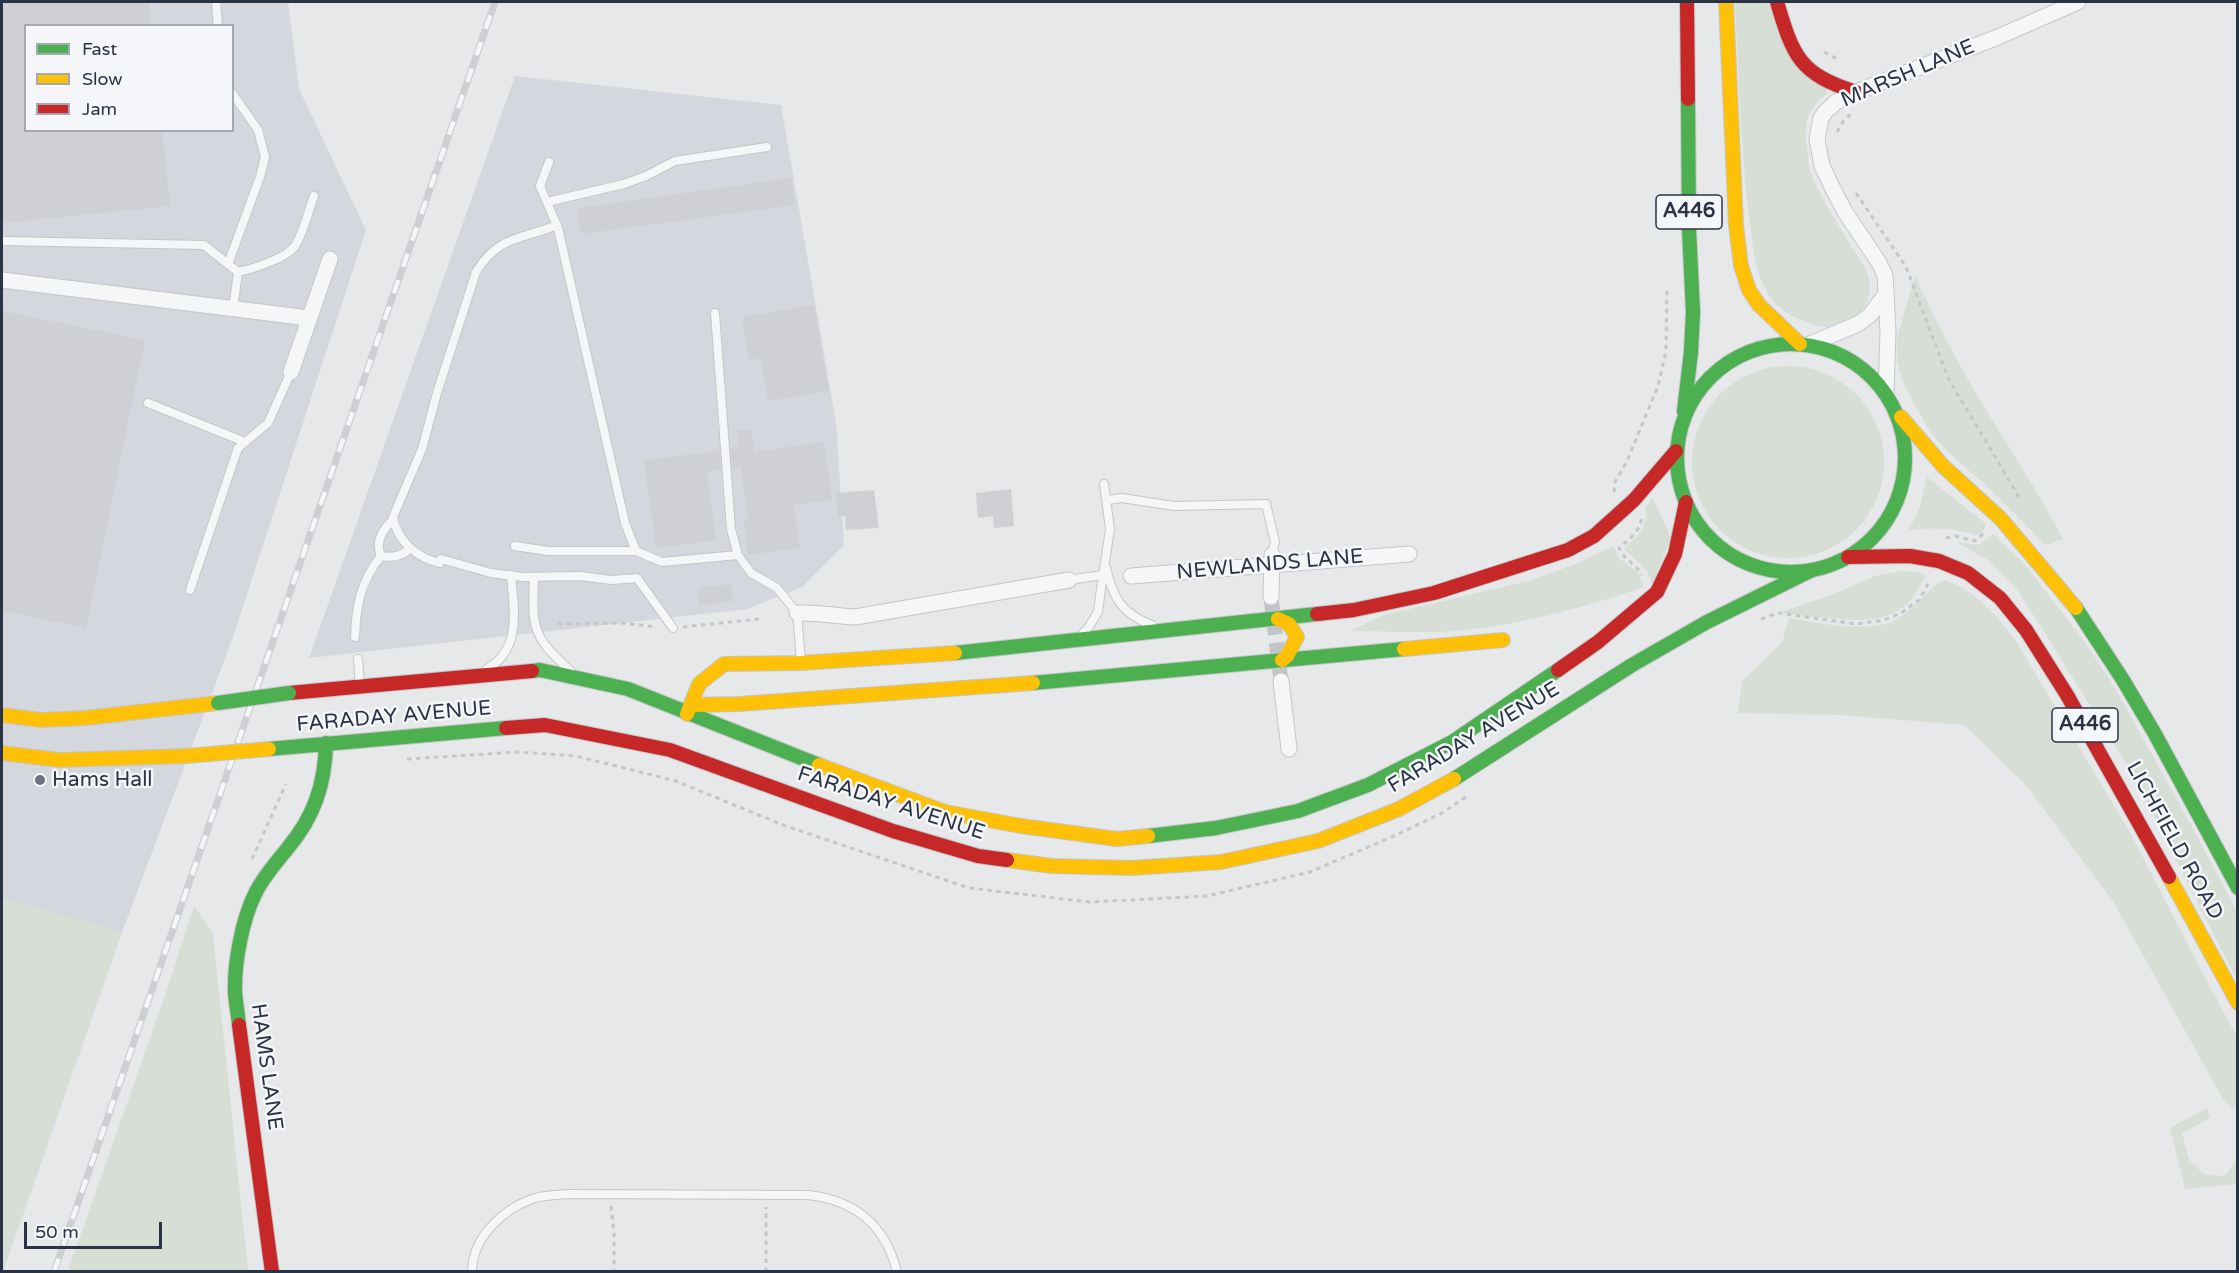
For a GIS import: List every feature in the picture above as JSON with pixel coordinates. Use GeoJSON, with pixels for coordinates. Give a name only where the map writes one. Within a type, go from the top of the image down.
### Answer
{"type":"FeatureCollection","features":[{"type":"Feature","properties":{"kind":"main road","name":"A446"},"geometry":{"type":"LineString","coordinates":[[1683,421],[1693,312],[1689,229],[1687,2]]}},
{"type":"Feature","properties":{"kind":"main road","name":"A446"},"geometry":{"type":"LineString","coordinates":[[1726,2],[1728,84],[1736,217],[1743,275],[1750,292],[1765,311],[1804,344]]}},
{"type":"Feature","properties":{"kind":"main road"},"geometry":{"type":"LineString","coordinates":[[1777,2],[1791,48],[1806,70],[1832,86],[1856,92]]}},
{"type":"Feature","properties":{"kind":"main road"},"geometry":{"type":"LineString","coordinates":[[1780,344],[1804,344],[1841,355],[1867,372],[1886,393],[1899,418],[1906,451],[1905,474],[1899,497],[1887,520],[1869,542],[1848,557],[1812,570],[1792,572],[1773,571],[1747,563],[1726,552],[1696,521],[1686,502],[1679,479],[1676,451],[1683,421],[1706,382],[1722,367],[1743,355],[1760,348],[1780,344]]}},
{"type":"Feature","properties":{"kind":"main road","name":"LICHFIELD ROAD"},"geometry":{"type":"LineString","coordinates":[[1893,407],[1943,466],[2001,519],[2076,608],[2155,734],[2238,888]]}},
{"type":"Feature","properties":{"kind":"main road"},"geometry":{"type":"LineString","coordinates":[[689,709],[699,684],[724,664],[801,663],[960,653],[1354,610],[1434,593],[1568,550],[1594,536],[1627,506],[1676,451]]}},
{"type":"Feature","properties":{"kind":"main road","name":"FARADAY AVENUE"},"geometry":{"type":"LineString","coordinates":[[2,715],[41,720],[85,718],[360,685],[540,670],[628,689],[689,709],[855,780],[945,812],[1021,826],[1117,839],[1216,828],[1308,807],[1368,785],[1452,742],[1598,642],[1657,592],[1675,554],[1686,502]]}},
{"type":"Feature","properties":{"kind":"main road","name":"LICHFIELD ROAD"},"geometry":{"type":"LineString","coordinates":[[1848,557],[1890,555],[1939,560],[1969,573],[2005,603],[2064,688],[2185,903],[2238,1003]]}},
{"type":"Feature","properties":{"kind":"main road","name":"FARADAY AVENUE"},"geometry":{"type":"LineString","coordinates":[[2,753],[59,760],[186,756],[545,725],[670,750],[893,831],[978,856],[1075,867],[1132,868],[1221,862],[1318,841],[1399,809],[1471,770],[1632,665],[1707,622],[1812,570]]}},
{"type":"Feature","properties":{"kind":"main road"},"geometry":{"type":"LineString","coordinates":[[1278,619],[1289,624],[1298,637],[1287,657],[1282,660]]}},
{"type":"Feature","properties":{"kind":"main road","name":"FARADAY AVENUE"},"geometry":{"type":"LineString","coordinates":[[689,709],[994,687],[1503,640]]}},
{"type":"Feature","properties":{"kind":"main road","name":"HAMS LANE"},"geometry":{"type":"LineString","coordinates":[[272,1272],[235,992],[238,959],[254,895],[267,873],[300,833],[315,808],[323,787],[327,743]]}},
{"type":"Feature","properties":{"kind":"street","name":"MARSH LANE"},"geometry":{"type":"LineString","coordinates":[[1886,393],[1888,332],[1885,275],[1845,212],[1822,166],[1816,139],[1821,118],[1836,102],[1856,92],[1998,37],[2078,2]]}},
{"type":"Feature","properties":{"kind":"street"},"geometry":{"type":"LineString","coordinates":[[291,372],[330,259]]}},
{"type":"Feature","properties":{"kind":"street"},"geometry":{"type":"LineString","coordinates":[[2,280],[309,318]]}},
{"type":"Feature","properties":{"kind":"street"},"geometry":{"type":"LineString","coordinates":[[1804,344],[1858,324],[1870,315],[1886,294]]}},
{"type":"Feature","properties":{"kind":"street","name":"NEWLANDS LANE"},"geometry":{"type":"LineString","coordinates":[[1131,576],[1272,560],[1409,554]]}},
{"type":"Feature","properties":{"kind":"street"},"geometry":{"type":"LineString","coordinates":[[1271,597],[1272,560]]}},
{"type":"Feature","properties":{"kind":"street"},"geometry":{"type":"LineString","coordinates":[[797,613],[816,612],[837,616],[855,616],[1072,580]]}},
{"type":"Feature","properties":{"kind":"street"},"geometry":{"type":"LineString","coordinates":[[1281,681],[1289,749]]}},
{"type":"Feature","properties":{"kind":"lane"},"geometry":{"type":"LineString","coordinates":[[216,2],[218,24]]}},
{"type":"Feature","properties":{"kind":"lane"},"geometry":{"type":"LineString","coordinates":[[228,264],[260,177],[265,157],[258,130],[234,96]]}},
{"type":"Feature","properties":{"kind":"lane"},"geometry":{"type":"LineString","coordinates":[[547,202],[624,184],[675,161],[767,147]]}},
{"type":"Feature","properties":{"kind":"lane"},"geometry":{"type":"LineString","coordinates":[[549,162],[540,186],[556,225],[578,311],[624,523],[636,551]]}},
{"type":"Feature","properties":{"kind":"lane"},"geometry":{"type":"LineString","coordinates":[[238,272],[254,268],[286,254],[295,247],[314,196]]}},
{"type":"Feature","properties":{"kind":"lane"},"geometry":{"type":"LineString","coordinates":[[381,556],[378,548],[381,533],[393,520],[422,449],[437,393],[476,272],[485,258],[508,240],[556,225]]}},
{"type":"Feature","properties":{"kind":"lane"},"geometry":{"type":"LineString","coordinates":[[3,242],[204,245],[238,272]]}},
{"type":"Feature","properties":{"kind":"lane"},"geometry":{"type":"LineString","coordinates":[[233,309],[238,272]]}},
{"type":"Feature","properties":{"kind":"lane"},"geometry":{"type":"LineString","coordinates":[[715,313],[731,529],[738,555],[751,573],[777,588],[797,613],[801,663]]}},
{"type":"Feature","properties":{"kind":"lane"},"geometry":{"type":"LineString","coordinates":[[190,590],[238,448],[268,423],[291,372]]}},
{"type":"Feature","properties":{"kind":"lane"},"geometry":{"type":"LineString","coordinates":[[148,403],[245,442]]}},
{"type":"Feature","properties":{"kind":"lane"},"geometry":{"type":"LineString","coordinates":[[1074,641],[1088,628],[1098,612],[1110,529],[1104,484]]}},
{"type":"Feature","properties":{"kind":"lane"},"geometry":{"type":"LineString","coordinates":[[1107,500],[1122,498],[1174,506],[1266,504],[1275,542],[1272,560]]}},
{"type":"Feature","properties":{"kind":"lane"},"geometry":{"type":"LineString","coordinates":[[393,520],[410,548],[426,560],[440,563],[441,560],[491,573],[534,578],[580,576],[611,580],[637,578],[673,628]]}},
{"type":"Feature","properties":{"kind":"lane"},"geometry":{"type":"LineString","coordinates":[[515,546],[548,551],[636,551],[662,562],[738,555]]}},
{"type":"Feature","properties":{"kind":"lane"},"geometry":{"type":"LineString","coordinates":[[381,556],[390,558],[398,556],[405,554],[410,548]]}},
{"type":"Feature","properties":{"kind":"lane"},"geometry":{"type":"LineString","coordinates":[[355,637],[361,594],[369,571],[381,556]]}},
{"type":"Feature","properties":{"kind":"lane"},"geometry":{"type":"LineString","coordinates":[[1104,564],[1111,591],[1123,608],[1139,620],[1168,632]]}},
{"type":"Feature","properties":{"kind":"lane"},"geometry":{"type":"LineString","coordinates":[[475,675],[491,667],[503,655],[513,635],[515,620],[511,575]]}},
{"type":"Feature","properties":{"kind":"lane"},"geometry":{"type":"LineString","coordinates":[[1072,580],[1103,575]]}},
{"type":"Feature","properties":{"kind":"lane"},"geometry":{"type":"LineString","coordinates":[[534,578],[533,624],[540,640],[569,670],[582,678]]}},
{"type":"Feature","properties":{"kind":"lane"},"geometry":{"type":"LineString","coordinates":[[358,659],[360,685]]}},
{"type":"Feature","properties":{"kind":"lane"},"geometry":{"type":"LineString","coordinates":[[472,1272],[475,1250],[499,1219],[512,1209],[532,1199],[550,1195],[830,1197],[847,1204],[866,1217],[882,1234],[893,1256],[897,1272]]}},
{"type":"Feature","properties":{"kind":"path"},"geometry":{"type":"LineString","coordinates":[[1836,135],[1844,120],[1856,110]]}},
{"type":"Feature","properties":{"kind":"path"},"geometry":{"type":"LineString","coordinates":[[1856,192],[1906,267],[1948,380],[2018,495],[2012,507]]}},
{"type":"Feature","properties":{"kind":"path"},"geometry":{"type":"LineString","coordinates":[[1653,595],[1640,570],[1623,557],[1619,548],[1634,535],[1641,524],[1641,518],[1614,495],[1613,489],[1658,386],[1666,351],[1667,284]]}},
{"type":"Feature","properties":{"kind":"path"},"geometry":{"type":"LineString","coordinates":[[1943,539],[1955,536],[1975,541],[1989,530]]}},
{"type":"Feature","properties":{"kind":"path"},"geometry":{"type":"LineString","coordinates":[[1756,621],[1778,613],[1856,624],[1884,620],[1901,614],[1919,600],[1932,577]]}},
{"type":"Feature","properties":{"kind":"path"},"geometry":{"type":"LineString","coordinates":[[558,624],[621,623],[673,628],[759,619]]}},
{"type":"Feature","properties":{"kind":"path"},"geometry":{"type":"LineString","coordinates":[[407,759],[518,752],[576,756],[676,781],[783,825],[969,888],[1090,902],[1207,896],[1310,872],[1442,813],[1471,794]]}},
{"type":"Feature","properties":{"kind":"path"},"geometry":{"type":"LineString","coordinates":[[267,873],[249,865],[286,784]]}},
{"type":"Feature","properties":{"kind":"path"},"geometry":{"type":"LineString","coordinates":[[609,1195],[614,1233],[614,1272]]}},
{"type":"Feature","properties":{"kind":"path"},"geometry":{"type":"LineString","coordinates":[[766,1195],[766,1272]]}},
{"type":"Feature","properties":{"kind":"shaded area"},"geometry":{"type":"Polygon","coordinates":[[[2,2],[288,2],[299,89],[366,230],[233,637],[122,932],[3,1271],[2,2]]]}},
{"type":"Feature","properties":{"kind":"shaded area"},"geometry":{"type":"Polygon","coordinates":[[[1735,2],[1767,2],[1828,93],[1811,110],[1806,123],[1809,168],[1825,202],[1865,268],[1869,287],[1868,300],[1861,312],[1840,325],[1818,326],[1794,317],[1775,302],[1758,272],[1746,186],[1735,2]]]}},
{"type":"Feature","properties":{"kind":"shaded area"},"geometry":{"type":"Polygon","coordinates":[[[515,76],[781,105],[836,423],[844,545],[802,587],[747,609],[309,658],[515,76]]]}},
{"type":"Feature","properties":{"kind":"shaded area"},"geometry":{"type":"Polygon","coordinates":[[[1915,276],[1967,378],[2063,539],[2046,545],[1992,491],[1944,448],[1928,429],[1903,382],[1897,360],[1897,338],[1915,276]]]}},
{"type":"Feature","properties":{"kind":"shaded area"},"geometry":{"type":"Polygon","coordinates":[[[1788,366],[1816,370],[1841,382],[1856,394],[1868,409],[1880,434],[1884,462],[1880,490],[1868,515],[1856,530],[1841,542],[1816,554],[1788,558],[1760,554],[1735,542],[1720,530],[1708,515],[1696,490],[1692,462],[1696,434],[1708,409],[1720,394],[1735,382],[1760,370],[1788,366]]]}},
{"type":"Feature","properties":{"kind":"shaded area"},"geometry":{"type":"Polygon","coordinates":[[[1927,477],[1986,524],[1983,531],[1976,535],[1943,529],[1909,530],[1920,507],[1927,477]]]}},
{"type":"Feature","properties":{"kind":"shaded area"},"geometry":{"type":"Polygon","coordinates":[[[1653,498],[1671,538],[1652,584],[1647,571],[1624,548],[1644,525],[1646,506],[1653,498]]]}},
{"type":"Feature","properties":{"kind":"shaded area"},"geometry":{"type":"Polygon","coordinates":[[[1993,534],[2025,565],[2084,641],[2115,688],[2196,834],[2237,912],[2237,980],[2131,771],[2038,622],[2015,587],[1988,560],[1956,542],[1979,545],[1993,534]]]}},
{"type":"Feature","properties":{"kind":"shaded area"},"geometry":{"type":"Polygon","coordinates":[[[1613,546],[1620,559],[1638,572],[1644,587],[1556,613],[1489,627],[1438,632],[1351,631],[1384,615],[1528,581],[1576,564],[1613,546]]]}},
{"type":"Feature","properties":{"kind":"shaded area"},"geometry":{"type":"Polygon","coordinates":[[[1900,571],[1919,572],[1926,576],[1906,604],[1885,616],[1856,620],[1778,613],[1834,594],[1875,576],[1900,571]]]}},
{"type":"Feature","properties":{"kind":"shaded area"},"geometry":{"type":"Polygon","coordinates":[[[1944,580],[1966,590],[1975,597],[2016,641],[2132,836],[2237,1037],[2237,1105],[2232,1109],[2223,1099],[2113,901],[2024,783],[1964,725],[1840,715],[1738,713],[1742,681],[1782,643],[1789,618],[1831,625],[1862,627],[1889,623],[1907,613],[1932,588],[1944,580]]]}},
{"type":"Feature","properties":{"kind":"shaded area"},"geometry":{"type":"Polygon","coordinates":[[[2,898],[122,932],[3,1272],[2,1271],[2,898]]]}},
{"type":"Feature","properties":{"kind":"shaded area"},"geometry":{"type":"Polygon","coordinates":[[[194,905],[213,934],[248,1271],[68,1271],[169,984],[194,905]]]}},
{"type":"Feature","properties":{"kind":"shaded area"},"geometry":{"type":"Polygon","coordinates":[[[2207,1108],[2210,1118],[2182,1133],[2189,1160],[2205,1175],[2224,1176],[2237,1162],[2237,1184],[2185,1189],[2170,1128],[2207,1108]]]}},
{"type":"Feature","properties":{"kind":"building"},"geometry":{"type":"Polygon","coordinates":[[[2,2],[149,2],[151,24],[24,24],[24,132],[162,132],[170,206],[2,223],[2,2]]]}},
{"type":"Feature","properties":{"kind":"building"},"geometry":{"type":"Polygon","coordinates":[[[791,178],[795,205],[581,234],[577,208],[791,178]]]}},
{"type":"Feature","properties":{"kind":"building"},"geometry":{"type":"Polygon","coordinates":[[[814,305],[829,391],[768,401],[761,358],[749,360],[742,317],[814,305]]]}},
{"type":"Feature","properties":{"kind":"building"},"geometry":{"type":"Polygon","coordinates":[[[2,311],[145,340],[86,628],[2,611],[2,311]]]}},
{"type":"Feature","properties":{"kind":"building"},"geometry":{"type":"Polygon","coordinates":[[[751,429],[754,452],[824,442],[832,500],[794,505],[800,548],[748,555],[744,521],[748,520],[741,467],[733,468],[731,449],[739,448],[737,431],[751,429]]]}},
{"type":"Feature","properties":{"kind":"building"},"geometry":{"type":"Polygon","coordinates":[[[719,451],[721,470],[707,472],[716,540],[656,548],[644,460],[719,451]]]}},
{"type":"Feature","properties":{"kind":"building"},"geometry":{"type":"Polygon","coordinates":[[[1011,489],[1014,526],[994,528],[993,516],[978,518],[976,493],[1011,489]]]}},
{"type":"Feature","properties":{"kind":"building"},"geometry":{"type":"Polygon","coordinates":[[[874,490],[879,528],[846,530],[845,516],[838,517],[836,493],[874,490]]]}},
{"type":"Feature","properties":{"kind":"building"},"geometry":{"type":"Polygon","coordinates":[[[731,584],[733,601],[699,605],[697,588],[731,584]]]}},
{"type":"Feature","properties":{"kind":"tunnel"},"geometry":{"type":"LineString","coordinates":[[1271,597],[1281,681]]}},
{"type":"Feature","properties":{"kind":"railway"},"geometry":{"type":"LineString","coordinates":[[54,1272],[495,2]]}},
{"type":"Feature","properties":{"kind":"traffic: fast"},"geometry":{"type":"LineString","coordinates":[[1684,411],[1693,312],[1689,229],[1688,99]]}},
{"type":"Feature","properties":{"kind":"traffic: fast"},"geometry":{"type":"LineString","coordinates":[[1791,344],[1813,346],[1835,353],[1854,363],[1872,377],[1886,395],[1896,414],[1903,436],[1905,458],[1903,480],[1896,502],[1886,521],[1872,539],[1854,553],[1835,563],[1813,570],[1791,572],[1769,570],[1747,563],[1728,553],[1710,539],[1696,521],[1686,502],[1679,480],[1677,458],[1679,436],[1686,414],[1696,395],[1710,377],[1728,363],[1747,353],[1769,346],[1791,344]]}},
{"type":"Feature","properties":{"kind":"traffic: fast"},"geometry":{"type":"LineString","coordinates":[[1454,779],[1632,665],[1707,622],[1812,570]]}},
{"type":"Feature","properties":{"kind":"traffic: fast"},"geometry":{"type":"LineString","coordinates":[[2076,608],[2155,734],[2238,888]]}},
{"type":"Feature","properties":{"kind":"traffic: fast"},"geometry":{"type":"LineString","coordinates":[[955,653],[1317,614]]}},
{"type":"Feature","properties":{"kind":"traffic: fast"},"geometry":{"type":"LineString","coordinates":[[1033,683],[1404,649]]}},
{"type":"Feature","properties":{"kind":"traffic: fast"},"geometry":{"type":"LineString","coordinates":[[532,671],[540,670],[628,689],[819,765]]}},
{"type":"Feature","properties":{"kind":"traffic: fast"},"geometry":{"type":"LineString","coordinates":[[1148,836],[1216,828],[1298,811],[1368,785],[1452,742],[1558,670]]}},
{"type":"Feature","properties":{"kind":"traffic: fast"},"geometry":{"type":"LineString","coordinates":[[218,703],[289,693]]}},
{"type":"Feature","properties":{"kind":"traffic: fast"},"geometry":{"type":"LineString","coordinates":[[269,749],[506,728]]}},
{"type":"Feature","properties":{"kind":"traffic: fast"},"geometry":{"type":"LineString","coordinates":[[239,1025],[235,993],[236,969],[246,916],[262,882],[296,837],[311,812],[320,787],[326,743]]}},
{"type":"Feature","properties":{"kind":"traffic: slow"},"geometry":{"type":"LineString","coordinates":[[1726,2],[1736,225],[1741,266],[1749,290],[1759,305],[1800,344]]}},
{"type":"Feature","properties":{"kind":"traffic: slow"},"geometry":{"type":"LineString","coordinates":[[1901,417],[1943,466],[2001,519],[2076,608]]}},
{"type":"Feature","properties":{"kind":"traffic: slow"},"geometry":{"type":"LineString","coordinates":[[1278,619],[1289,624],[1297,637],[1287,656],[1282,660]]}},
{"type":"Feature","properties":{"kind":"traffic: slow"},"geometry":{"type":"LineString","coordinates":[[1404,649],[1503,640]]}},
{"type":"Feature","properties":{"kind":"traffic: slow"},"geometry":{"type":"LineString","coordinates":[[687,714],[699,684],[724,664],[801,663],[955,653]]}},
{"type":"Feature","properties":{"kind":"traffic: slow"},"geometry":{"type":"LineString","coordinates":[[691,705],[739,704],[1033,683]]}},
{"type":"Feature","properties":{"kind":"traffic: slow"},"geometry":{"type":"LineString","coordinates":[[2,715],[41,720],[85,718],[218,703]]}},
{"type":"Feature","properties":{"kind":"traffic: slow"},"geometry":{"type":"LineString","coordinates":[[186,756],[269,749]]}},
{"type":"Feature","properties":{"kind":"traffic: slow"},"geometry":{"type":"LineString","coordinates":[[2,753],[59,760],[186,756]]}},
{"type":"Feature","properties":{"kind":"traffic: slow"},"geometry":{"type":"LineString","coordinates":[[819,765],[945,812],[1021,826],[1117,839],[1148,836]]}},
{"type":"Feature","properties":{"kind":"traffic: slow"},"geometry":{"type":"LineString","coordinates":[[1007,860],[1052,866],[1132,868],[1221,862],[1318,841],[1399,809],[1454,779]]}},
{"type":"Feature","properties":{"kind":"traffic: slow"},"geometry":{"type":"LineString","coordinates":[[2169,877],[2238,1003]]}},
{"type":"Feature","properties":{"kind":"traffic: jam"},"geometry":{"type":"LineString","coordinates":[[1687,2],[1688,99]]}},
{"type":"Feature","properties":{"kind":"traffic: jam"},"geometry":{"type":"LineString","coordinates":[[1777,2],[1788,36],[1801,60],[1822,78],[1856,92]]}},
{"type":"Feature","properties":{"kind":"traffic: jam"},"geometry":{"type":"LineString","coordinates":[[1317,614],[1354,610],[1434,593],[1568,550],[1594,536],[1634,500],[1676,451]]}},
{"type":"Feature","properties":{"kind":"traffic: jam"},"geometry":{"type":"LineString","coordinates":[[1558,670],[1598,642],[1657,592],[1675,554],[1686,502]]}},
{"type":"Feature","properties":{"kind":"traffic: jam"},"geometry":{"type":"LineString","coordinates":[[1848,557],[1910,556],[1939,561],[1968,573],[2000,598],[2026,630],[2067,695],[2169,877]]}},
{"type":"Feature","properties":{"kind":"traffic: jam"},"geometry":{"type":"LineString","coordinates":[[289,693],[532,671]]}},
{"type":"Feature","properties":{"kind":"traffic: jam"},"geometry":{"type":"LineString","coordinates":[[506,728],[545,725],[670,750],[893,831],[978,856],[1007,860]]}},
{"type":"Feature","properties":{"kind":"traffic: jam"},"geometry":{"type":"LineString","coordinates":[[239,1025],[272,1272]]}},
{"type":"Feature","properties":{"kind":"place","name":"Hams Hall"},"geometry":{"type":"Point","coordinates":[40,780]}}]}
